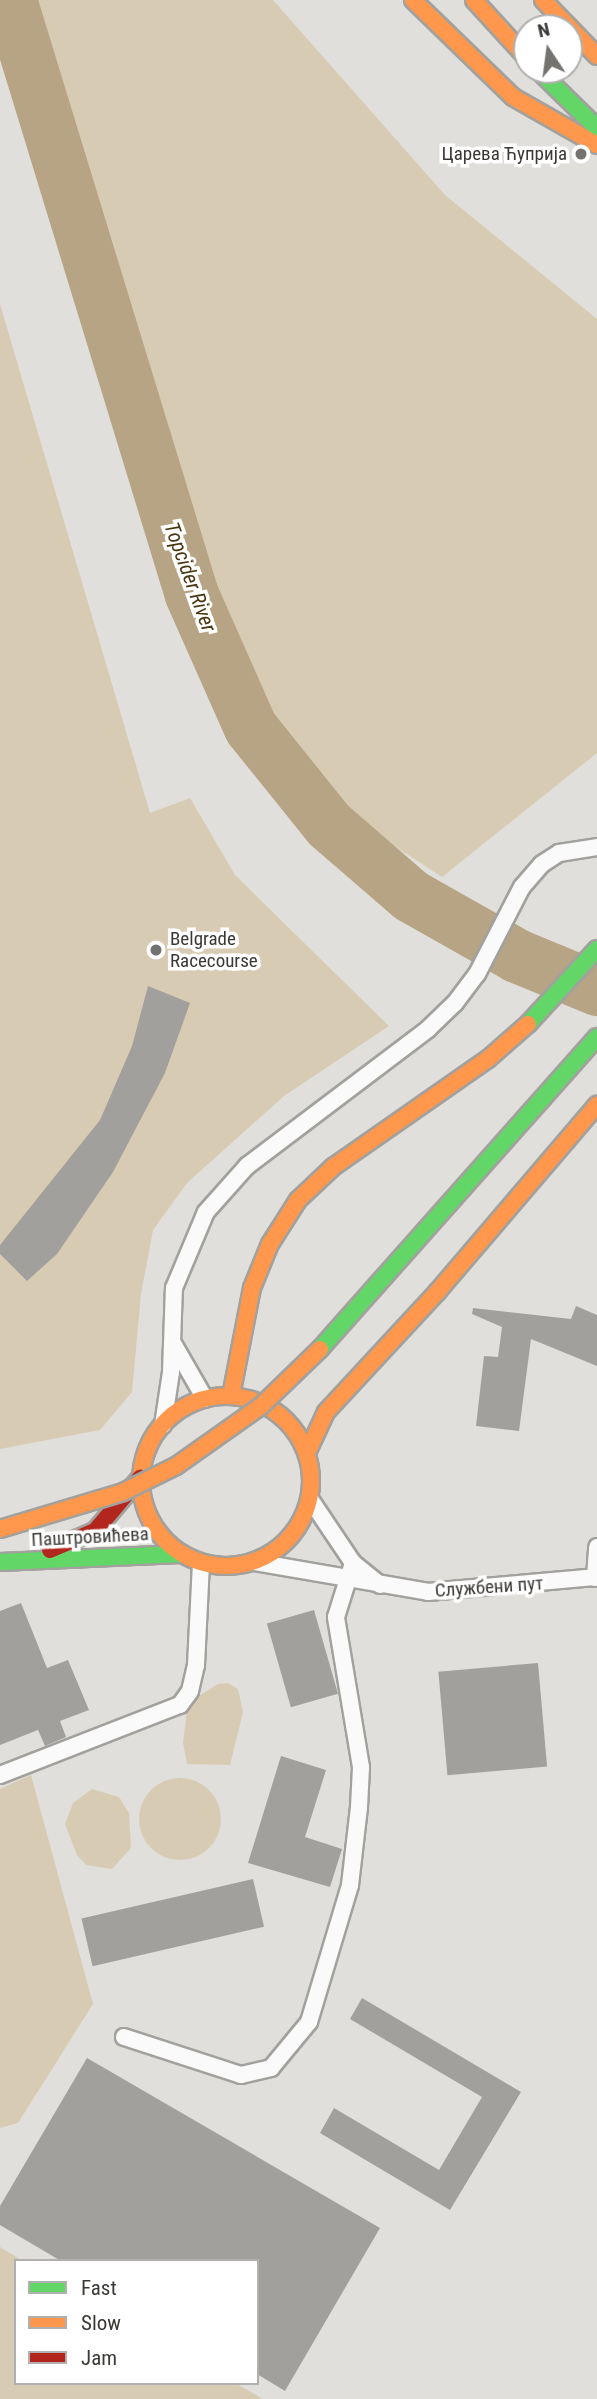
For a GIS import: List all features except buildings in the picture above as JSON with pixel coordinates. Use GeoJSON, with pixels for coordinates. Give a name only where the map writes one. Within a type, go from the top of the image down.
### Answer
{"type":"FeatureCollection","features":[{"type":"Feature","properties":{"kind":"main road"},"geometry":{"type":"LineString","coordinates":[[413,0],[513,97],[597,145]]}},
{"type":"Feature","properties":{"kind":"main road"},"geometry":{"type":"LineString","coordinates":[[474,0],[513,43]]}},
{"type":"Feature","properties":{"kind":"main road"},"geometry":{"type":"LineString","coordinates":[[543,0],[597,56]]}},
{"type":"Feature","properties":{"kind":"main road"},"geometry":{"type":"LineString","coordinates":[[552,84],[597,128]]}},
{"type":"Feature","properties":{"kind":"main road"},"geometry":{"type":"LineString","coordinates":[[232,1396],[260,1265],[282,1221],[333,1167],[488,1059],[535,1018],[597,949]]}},
{"type":"Feature","properties":{"kind":"main road"},"geometry":{"type":"LineString","coordinates":[[0,1529],[52,1517],[123,1492],[176,1466],[261,1406],[343,1327],[597,1037]]}},
{"type":"Feature","properties":{"kind":"main road"},"geometry":{"type":"LineString","coordinates":[[307,1453],[282,1417],[256,1402],[232,1396],[205,1399],[163,1425],[147,1449],[141,1477],[150,1521],[181,1554],[201,1563],[233,1566],[254,1562],[290,1538],[310,1499],[307,1453],[312,1434],[326,1412],[438,1291],[597,1105]]}},
{"type":"Feature","properties":{"kind":"main road","name":"Паштровићева"},"geometry":{"type":"LineString","coordinates":[[0,1562],[73,1543],[95,1531],[141,1477]]}},
{"type":"Feature","properties":{"kind":"main road","name":"Паштровићева"},"geometry":{"type":"LineString","coordinates":[[0,1562],[181,1554]]}},
{"type":"Feature","properties":{"kind":"lane"},"geometry":{"type":"LineString","coordinates":[[163,1425],[171,1310],[180,1266],[193,1235],[219,1194],[276,1142],[428,1029],[477,974],[514,901],[542,864],[559,853],[597,847]]}},
{"type":"Feature","properties":{"kind":"lane"},"geometry":{"type":"LineString","coordinates":[[171,1340],[205,1399]]}},
{"type":"Feature","properties":{"kind":"lane"},"geometry":{"type":"LineString","coordinates":[[310,1499],[353,1563],[382,1587]]}},
{"type":"Feature","properties":{"kind":"lane"},"geometry":{"type":"LineString","coordinates":[[596,1578],[597,1547]]}},
{"type":"Feature","properties":{"kind":"lane","name":"Службени пут"},"geometry":{"type":"LineString","coordinates":[[254,1562],[346,1581],[428,1592],[596,1578]]}},
{"type":"Feature","properties":{"kind":"lane"},"geometry":{"type":"LineString","coordinates":[[0,1775],[180,1705],[190,1691],[196,1665],[201,1563]]}},
{"type":"Feature","properties":{"kind":"lane"},"geometry":{"type":"LineString","coordinates":[[124,2037],[241,2075],[271,2068],[309,2022],[351,1885],[359,1808],[361,1767],[336,1617],[353,1563]]}},
{"type":"Feature","properties":{"kind":"shaded area"},"geometry":{"type":"Polygon","coordinates":[[[29,0],[273,0],[445,195],[597,319],[597,753],[442,877],[292,779],[173,487],[29,0]]]}},
{"type":"Feature","properties":{"kind":"shaded area","name":"Belgrade Racecourse"},"geometry":{"type":"Polygon","coordinates":[[[0,304],[150,813],[190,798],[235,875],[389,1026],[284,1096],[187,1183],[153,1230],[141,1294],[132,1392],[100,1430],[0,1449],[0,304]]]}},
{"type":"Feature","properties":{"kind":"shaded area"},"geometry":{"type":"Polygon","coordinates":[[[228,1683],[238,1689],[243,1712],[230,1765],[187,1764],[183,1743],[187,1710],[197,1697],[218,1684],[228,1683]]]}},
{"type":"Feature","properties":{"kind":"shaded area"},"geometry":{"type":"Polygon","coordinates":[[[31,1775],[93,2004],[18,2123],[0,2128],[0,1789],[31,1775]]]}},
{"type":"Feature","properties":{"kind":"shaded area"},"geometry":{"type":"Polygon","coordinates":[[[180,1778],[196,1781],[209,1790],[218,1803],[221,1819],[218,1835],[209,1848],[196,1857],[180,1860],[164,1857],[151,1848],[142,1835],[139,1819],[142,1803],[151,1790],[164,1781],[180,1778]]]}},
{"type":"Feature","properties":{"kind":"shaded area"},"geometry":{"type":"Polygon","coordinates":[[[92,1789],[119,1797],[129,1813],[131,1848],[112,1869],[86,1865],[77,1855],[65,1824],[73,1803],[92,1789]]]}},
{"type":"Feature","properties":{"kind":"shaded area"},"geometry":{"type":"Polygon","coordinates":[[[0,2247],[20,2259],[14,2259],[14,2385],[238,2385],[263,2399],[0,2399],[0,2247]]]}},
{"type":"Feature","properties":{"kind":"waterway","name":"Topcider River"},"geometry":{"type":"LineString","coordinates":[[10,0],[192,595],[251,728],[329,825],[411,896],[517,956],[597,989]]}},
{"type":"Feature","properties":{"kind":"traffic: fast"},"geometry":{"type":"LineString","coordinates":[[552,84],[597,128]]}},
{"type":"Feature","properties":{"kind":"traffic: fast"},"geometry":{"type":"LineString","coordinates":[[528,1024],[597,949]]}},
{"type":"Feature","properties":{"kind":"traffic: fast"},"geometry":{"type":"LineString","coordinates":[[320,1349],[597,1037]]}},
{"type":"Feature","properties":{"kind":"traffic: fast"},"geometry":{"type":"LineString","coordinates":[[0,1562],[181,1554]]}},
{"type":"Feature","properties":{"kind":"traffic: slow"},"geometry":{"type":"LineString","coordinates":[[413,0],[513,97],[597,145]]}},
{"type":"Feature","properties":{"kind":"traffic: slow"},"geometry":{"type":"LineString","coordinates":[[474,0],[513,43]]}},
{"type":"Feature","properties":{"kind":"traffic: slow"},"geometry":{"type":"LineString","coordinates":[[543,0],[597,56]]}},
{"type":"Feature","properties":{"kind":"traffic: slow"},"geometry":{"type":"LineString","coordinates":[[231,1396],[252,1288],[270,1244],[298,1200],[333,1167],[488,1059],[528,1024]]}},
{"type":"Feature","properties":{"kind":"traffic: slow"},"geometry":{"type":"LineString","coordinates":[[307,1453],[326,1412],[438,1291],[597,1105]]}},
{"type":"Feature","properties":{"kind":"traffic: slow"},"geometry":{"type":"LineString","coordinates":[[0,1529],[123,1492],[176,1466],[261,1406],[320,1349]]}},
{"type":"Feature","properties":{"kind":"traffic: slow"},"geometry":{"type":"LineString","coordinates":[[226,1396],[259,1402],[286,1421],[305,1448],[311,1481],[305,1514],[286,1541],[259,1560],[226,1566],[193,1560],[166,1541],[147,1514],[141,1481],[147,1448],[166,1421],[193,1402],[226,1396]]}},
{"type":"Feature","properties":{"kind":"traffic: jam"},"geometry":{"type":"LineString","coordinates":[[50,1550],[95,1531],[140,1478]]}},
{"type":"Feature","properties":{"kind":"place","name":"Царева Ћуприја"},"geometry":{"type":"Point","coordinates":[581,154]}},
{"type":"Feature","properties":{"kind":"place","name":"Belgrade Racecourse"},"geometry":{"type":"Point","coordinates":[156,950]}}]}
